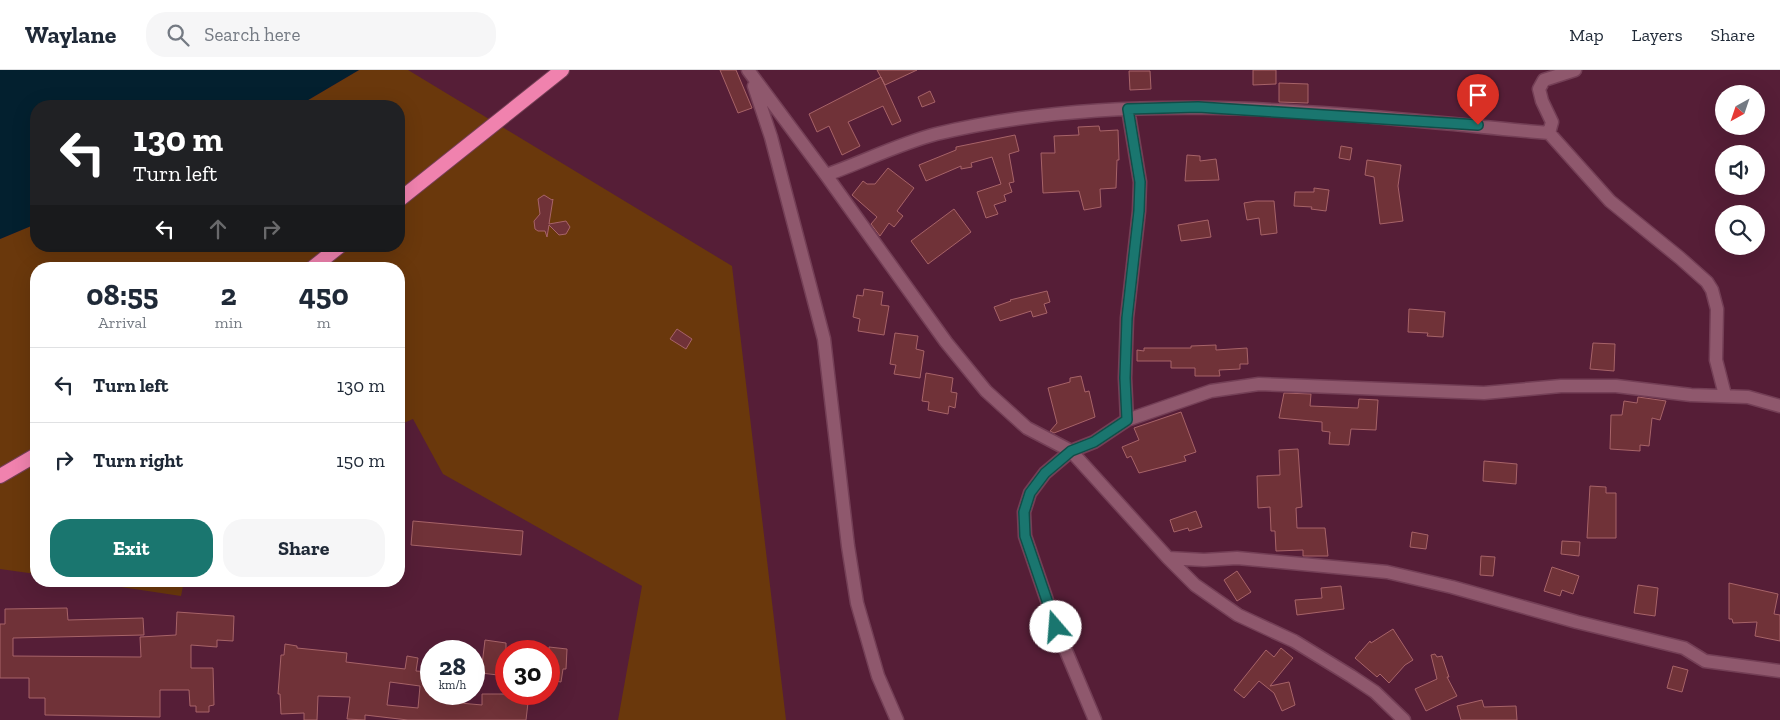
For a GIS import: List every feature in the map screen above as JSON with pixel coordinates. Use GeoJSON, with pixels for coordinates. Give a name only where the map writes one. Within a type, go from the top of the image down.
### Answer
{"type":"FeatureCollection","features":[{"type":"Feature","properties":{"kind":"highway"},"geometry":{"type":"LineString","coordinates":[[405,195],[562,70]]}},
{"type":"Feature","properties":{"kind":"highway"},"geometry":{"type":"LineString","coordinates":[[320,262],[332,252]]}},
{"type":"Feature","properties":{"kind":"highway"},"geometry":{"type":"LineString","coordinates":[[0,476],[30,458]]}},
{"type":"Feature","properties":{"kind":"street"},"geometry":{"type":"LineString","coordinates":[[1549,132],[1552,122],[1542,101],[1539,89],[1544,80],[1575,70]]}},
{"type":"Feature","properties":{"kind":"street"},"geometry":{"type":"LineString","coordinates":[[749,73],[826,175],[964,367],[1027,428],[1071,451],[1168,558],[1216,600],[1238,615],[1294,641],[1352,676],[1375,692],[1404,720]]}},
{"type":"Feature","properties":{"kind":"street"},"geometry":{"type":"LineString","coordinates":[[749,73],[771,137],[824,339],[848,546],[857,603],[878,676],[897,720]]}},
{"type":"Feature","properties":{"kind":"street"},"geometry":{"type":"LineString","coordinates":[[826,175],[903,144],[935,135],[1026,118],[1128,109],[1198,107],[1262,110],[1478,125],[1549,132],[1610,201],[1707,282],[1712,290],[1717,309],[1716,360],[1725,395]]}},
{"type":"Feature","properties":{"kind":"street"},"geometry":{"type":"LineString","coordinates":[[1127,420],[1125,378],[1127,318],[1139,211],[1140,182],[1128,109]]}},
{"type":"Feature","properties":{"kind":"street"},"geometry":{"type":"LineString","coordinates":[[1095,720],[1056,627],[1025,536],[1024,512],[1030,493],[1045,473],[1071,451],[1094,442],[1127,420],[1210,391],[1259,384],[1484,393],[1560,386],[1616,386],[1690,395],[1748,397],[1780,406]]}},
{"type":"Feature","properties":{"kind":"street"},"geometry":{"type":"LineString","coordinates":[[1168,558],[1204,560],[1237,558],[1387,572],[1452,587],[1577,622],[1684,648],[1705,661],[1780,671]]}},
{"type":"Feature","properties":{"kind":"shaded area"},"geometry":{"type":"Polygon","coordinates":[[[359,70],[408,70],[732,266],[786,720],[618,720],[642,586],[443,474],[413,419],[405,422],[405,262],[30,262],[30,573],[0,569],[0,239],[30,226],[30,252],[405,252],[405,100],[308,100],[359,70]]]}},
{"type":"Feature","properties":{"kind":"shaded area"},"geometry":{"type":"Polygon","coordinates":[[[121,587],[183,587],[181,596],[121,587]]]}},
{"type":"Feature","properties":{"kind":"water"},"geometry":{"type":"Polygon","coordinates":[[[0,70],[359,70],[308,100],[30,100],[30,226],[0,239],[0,70]]]}},
{"type":"Feature","properties":{"kind":"building"},"geometry":{"type":"Polygon","coordinates":[[[720,70],[736,70],[752,108],[738,113],[720,70]]]}},
{"type":"Feature","properties":{"kind":"building"},"geometry":{"type":"Polygon","coordinates":[[[877,70],[917,70],[885,85],[877,70]]]}},
{"type":"Feature","properties":{"kind":"building"},"geometry":{"type":"Polygon","coordinates":[[[1253,70],[1276,70],[1276,84],[1253,85],[1253,70]]]}},
{"type":"Feature","properties":{"kind":"building"},"geometry":{"type":"Polygon","coordinates":[[[1129,71],[1150,71],[1151,89],[1130,90],[1129,71]]]}},
{"type":"Feature","properties":{"kind":"building"},"geometry":{"type":"Polygon","coordinates":[[[881,77],[901,121],[892,125],[883,106],[848,122],[860,146],[842,155],[829,126],[817,132],[809,114],[881,77]]]}},
{"type":"Feature","properties":{"kind":"building"},"geometry":{"type":"Polygon","coordinates":[[[1279,83],[1308,84],[1308,103],[1279,102],[1279,83]]]}},
{"type":"Feature","properties":{"kind":"building"},"geometry":{"type":"Polygon","coordinates":[[[930,91],[935,102],[922,107],[918,97],[930,91]]]}},
{"type":"Feature","properties":{"kind":"building"},"geometry":{"type":"Polygon","coordinates":[[[1099,126],[1100,131],[1118,130],[1119,160],[1117,160],[1116,188],[1100,189],[1101,207],[1084,210],[1079,191],[1043,193],[1041,153],[1055,153],[1054,136],[1079,135],[1078,127],[1099,126]]]}},
{"type":"Feature","properties":{"kind":"building"},"geometry":{"type":"Polygon","coordinates":[[[1015,135],[1019,151],[1009,154],[1014,182],[1009,183],[1012,192],[1004,195],[1006,201],[994,205],[998,214],[986,218],[977,192],[1001,184],[992,157],[971,163],[972,167],[961,169],[961,166],[926,181],[919,165],[956,150],[956,147],[1015,135]]]}},
{"type":"Feature","properties":{"kind":"building"},"geometry":{"type":"Polygon","coordinates":[[[1341,146],[1352,148],[1350,160],[1339,158],[1341,146]]]}},
{"type":"Feature","properties":{"kind":"building"},"geometry":{"type":"Polygon","coordinates":[[[1187,155],[1200,156],[1200,161],[1216,159],[1219,180],[1185,181],[1187,155]]]}},
{"type":"Feature","properties":{"kind":"building"},"geometry":{"type":"Polygon","coordinates":[[[1367,160],[1401,165],[1398,186],[1403,221],[1380,224],[1374,177],[1365,175],[1367,160]]]}},
{"type":"Feature","properties":{"kind":"building"},"geometry":{"type":"Polygon","coordinates":[[[888,168],[914,188],[897,211],[903,216],[894,227],[889,223],[880,236],[871,224],[877,217],[852,195],[863,181],[867,184],[875,184],[888,168]]]}},
{"type":"Feature","properties":{"kind":"building"},"geometry":{"type":"Polygon","coordinates":[[[1314,188],[1329,190],[1326,211],[1311,209],[1312,207],[1294,206],[1295,192],[1314,192],[1314,188]]]}},
{"type":"Feature","properties":{"kind":"building"},"geometry":{"type":"Polygon","coordinates":[[[544,195],[553,199],[549,224],[566,221],[570,227],[566,234],[559,235],[549,225],[547,237],[545,231],[535,229],[534,221],[540,214],[538,199],[544,195]]]}},
{"type":"Feature","properties":{"kind":"building"},"geometry":{"type":"Polygon","coordinates":[[[1274,201],[1277,233],[1261,235],[1259,218],[1247,220],[1244,203],[1274,201]]]}},
{"type":"Feature","properties":{"kind":"building"},"geometry":{"type":"Polygon","coordinates":[[[954,209],[971,232],[928,264],[911,241],[954,209]]]}},
{"type":"Feature","properties":{"kind":"building"},"geometry":{"type":"Polygon","coordinates":[[[1208,220],[1211,237],[1181,241],[1178,225],[1208,220]]]}},
{"type":"Feature","properties":{"kind":"building"},"geometry":{"type":"Polygon","coordinates":[[[864,289],[883,292],[881,305],[889,306],[884,335],[858,331],[860,319],[853,317],[857,295],[863,296],[864,289]]]}},
{"type":"Feature","properties":{"kind":"building"},"geometry":{"type":"Polygon","coordinates":[[[1047,291],[1050,302],[1044,304],[1047,313],[1033,317],[1031,311],[1000,321],[994,307],[1010,300],[1047,291]]]}},
{"type":"Feature","properties":{"kind":"building"},"geometry":{"type":"Polygon","coordinates":[[[1409,309],[1445,312],[1443,337],[1427,336],[1428,333],[1408,332],[1409,309]]]}},
{"type":"Feature","properties":{"kind":"building"},"geometry":{"type":"Polygon","coordinates":[[[677,329],[692,339],[686,349],[670,339],[677,329]]]}},
{"type":"Feature","properties":{"kind":"building"},"geometry":{"type":"Polygon","coordinates":[[[895,333],[918,336],[916,349],[924,351],[920,378],[894,374],[896,365],[890,364],[895,333]]]}},
{"type":"Feature","properties":{"kind":"building"},"geometry":{"type":"Polygon","coordinates":[[[1593,343],[1615,344],[1614,371],[1590,369],[1593,343]]]}},
{"type":"Feature","properties":{"kind":"building"},"geometry":{"type":"Polygon","coordinates":[[[1216,345],[1216,350],[1247,348],[1248,364],[1240,364],[1240,369],[1219,370],[1220,376],[1195,376],[1195,368],[1171,368],[1171,361],[1137,361],[1137,350],[1144,351],[1144,348],[1191,348],[1191,346],[1216,345]]]}},
{"type":"Feature","properties":{"kind":"building"},"geometry":{"type":"Polygon","coordinates":[[[926,373],[953,378],[951,392],[957,393],[955,408],[949,406],[948,414],[928,410],[929,402],[922,401],[926,373]]]}},
{"type":"Feature","properties":{"kind":"building"},"geometry":{"type":"Polygon","coordinates":[[[1081,376],[1085,392],[1089,391],[1095,417],[1054,433],[1050,431],[1057,423],[1048,388],[1070,382],[1070,378],[1081,376]]]}},
{"type":"Feature","properties":{"kind":"building"},"geometry":{"type":"Polygon","coordinates":[[[1284,393],[1311,394],[1310,406],[1358,408],[1359,399],[1378,400],[1376,430],[1351,429],[1349,445],[1329,444],[1330,432],[1322,431],[1322,422],[1279,418],[1284,393]]]}},
{"type":"Feature","properties":{"kind":"building"},"geometry":{"type":"Polygon","coordinates":[[[1638,397],[1666,401],[1660,420],[1652,418],[1649,446],[1640,445],[1640,451],[1610,449],[1611,415],[1622,415],[1624,401],[1637,403],[1638,397]]]}},
{"type":"Feature","properties":{"kind":"building"},"geometry":{"type":"Polygon","coordinates":[[[1181,412],[1196,452],[1184,456],[1186,461],[1139,473],[1131,456],[1127,458],[1122,447],[1139,440],[1134,428],[1181,412]]]}},
{"type":"Feature","properties":{"kind":"building"},"geometry":{"type":"Polygon","coordinates":[[[1298,449],[1302,507],[1296,508],[1297,528],[1325,528],[1328,556],[1303,556],[1303,550],[1276,551],[1275,531],[1271,531],[1270,507],[1258,508],[1257,476],[1280,475],[1279,450],[1298,449]]]}},
{"type":"Feature","properties":{"kind":"building"},"geometry":{"type":"Polygon","coordinates":[[[1484,461],[1517,464],[1516,484],[1483,481],[1484,461]]]}},
{"type":"Feature","properties":{"kind":"building"},"geometry":{"type":"Polygon","coordinates":[[[1590,486],[1606,487],[1606,493],[1616,493],[1616,538],[1587,538],[1590,486]]]}},
{"type":"Feature","properties":{"kind":"building"},"geometry":{"type":"Polygon","coordinates":[[[1196,511],[1202,527],[1189,531],[1188,528],[1174,532],[1170,520],[1196,511]]]}},
{"type":"Feature","properties":{"kind":"building"},"geometry":{"type":"Polygon","coordinates":[[[413,521],[523,531],[521,555],[411,545],[413,521]]]}},
{"type":"Feature","properties":{"kind":"building"},"geometry":{"type":"Polygon","coordinates":[[[1412,532],[1428,535],[1426,549],[1410,547],[1412,532]]]}},
{"type":"Feature","properties":{"kind":"building"},"geometry":{"type":"Polygon","coordinates":[[[1562,541],[1580,542],[1579,556],[1561,554],[1562,541]]]}},
{"type":"Feature","properties":{"kind":"building"},"geometry":{"type":"Polygon","coordinates":[[[1481,556],[1495,557],[1493,576],[1480,575],[1481,556]]]}},
{"type":"Feature","properties":{"kind":"building"},"geometry":{"type":"Polygon","coordinates":[[[1552,567],[1579,576],[1573,594],[1562,590],[1560,596],[1544,591],[1552,567]]]}},
{"type":"Feature","properties":{"kind":"building"},"geometry":{"type":"Polygon","coordinates":[[[1237,571],[1251,592],[1237,601],[1224,580],[1237,571]]]}},
{"type":"Feature","properties":{"kind":"building"},"geometry":{"type":"Polygon","coordinates":[[[1729,583],[1778,594],[1774,614],[1780,615],[1780,641],[1755,636],[1757,622],[1733,623],[1732,619],[1729,619],[1729,583]]]}},
{"type":"Feature","properties":{"kind":"building"},"geometry":{"type":"Polygon","coordinates":[[[1638,585],[1658,588],[1655,616],[1634,613],[1638,585]]]}},
{"type":"Feature","properties":{"kind":"building"},"geometry":{"type":"Polygon","coordinates":[[[1341,586],[1344,609],[1297,615],[1295,600],[1322,598],[1321,588],[1341,586]]]}},
{"type":"Feature","properties":{"kind":"building"},"geometry":{"type":"Polygon","coordinates":[[[67,608],[68,620],[143,618],[144,635],[13,638],[13,656],[141,657],[140,637],[176,635],[177,612],[234,616],[233,641],[217,640],[217,647],[191,645],[191,668],[213,668],[214,705],[209,706],[209,712],[196,712],[196,706],[190,706],[189,690],[160,690],[160,717],[45,715],[45,698],[29,698],[29,678],[0,678],[0,624],[5,624],[5,609],[67,608]]]}},
{"type":"Feature","properties":{"kind":"building"},"geometry":{"type":"Polygon","coordinates":[[[1393,629],[1413,660],[1405,665],[1389,683],[1380,674],[1377,677],[1355,658],[1370,641],[1371,643],[1393,629]]]}},
{"type":"Feature","properties":{"kind":"building"},"geometry":{"type":"Polygon","coordinates":[[[485,640],[495,641],[495,675],[485,673],[485,640]]]}},
{"type":"Feature","properties":{"kind":"building"},"geometry":{"type":"Polygon","coordinates":[[[285,644],[297,646],[297,648],[347,653],[346,662],[405,669],[407,656],[418,658],[416,671],[420,671],[420,686],[420,705],[485,705],[485,694],[495,694],[495,705],[528,705],[526,720],[408,720],[365,715],[365,720],[347,719],[350,697],[318,696],[317,720],[304,720],[304,713],[281,714],[280,694],[278,694],[281,655],[284,655],[285,644]],[[390,682],[387,705],[418,708],[420,686],[390,682]]]}},
{"type":"Feature","properties":{"kind":"building"},"geometry":{"type":"Polygon","coordinates":[[[560,648],[567,649],[566,669],[563,669],[561,682],[560,648]]]}},
{"type":"Feature","properties":{"kind":"building"},"geometry":{"type":"Polygon","coordinates":[[[1281,648],[1293,658],[1270,686],[1289,682],[1295,705],[1282,711],[1274,693],[1259,681],[1244,698],[1234,690],[1266,650],[1274,657],[1281,648]]]}},
{"type":"Feature","properties":{"kind":"building"},"geometry":{"type":"Polygon","coordinates":[[[1435,654],[1437,657],[1442,656],[1449,677],[1447,677],[1457,696],[1426,711],[1415,689],[1437,679],[1431,655],[1435,654]]]}},
{"type":"Feature","properties":{"kind":"building"},"geometry":{"type":"Polygon","coordinates":[[[1673,666],[1688,670],[1682,692],[1667,688],[1673,666]]]}},
{"type":"Feature","properties":{"kind":"building"},"geometry":{"type":"Polygon","coordinates":[[[1482,700],[1484,707],[1516,706],[1517,720],[1461,720],[1457,706],[1482,700]]]}},
{"type":"Feature","properties":{"kind":"route"},"geometry":{"type":"LineString","coordinates":[[1056,627],[1025,536],[1024,512],[1030,493],[1045,473],[1071,451],[1094,442],[1127,420],[1125,378],[1127,318],[1130,274],[1139,211],[1140,182],[1128,109],[1198,107],[1478,125]]}}]}
